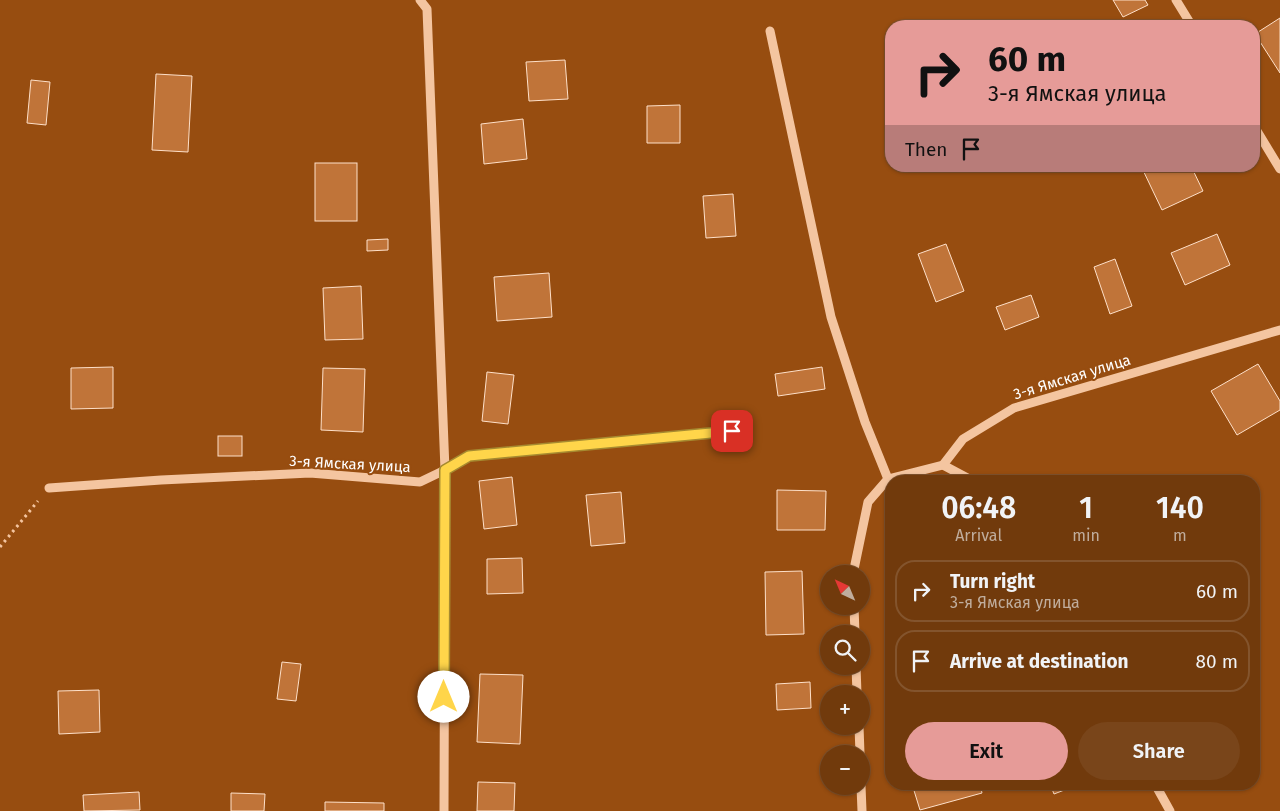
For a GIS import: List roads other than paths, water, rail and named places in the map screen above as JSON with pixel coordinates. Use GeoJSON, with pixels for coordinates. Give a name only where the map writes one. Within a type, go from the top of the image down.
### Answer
{"type":"FeatureCollection","features":[{"type":"Feature","properties":{"kind":"street"},"geometry":{"type":"LineString","coordinates":[[420,0],[427,9],[445,470],[444,811]]}},
{"type":"Feature","properties":{"kind":"street"},"geometry":{"type":"LineString","coordinates":[[1176,0],[1188,20]]}},
{"type":"Feature","properties":{"kind":"street"},"geometry":{"type":"LineString","coordinates":[[770,32],[831,317],[865,422],[886,475]]}},
{"type":"Feature","properties":{"kind":"street"},"geometry":{"type":"LineString","coordinates":[[1260,136],[1280,169]]}},
{"type":"Feature","properties":{"kind":"street","name":"3-я Ямская улица"},"geometry":{"type":"LineString","coordinates":[[943,465],[963,439],[1014,408],[1280,330]]}},
{"type":"Feature","properties":{"kind":"street","name":"3-я Ямская улица"},"geometry":{"type":"LineString","coordinates":[[49,488],[161,480],[310,473],[420,482],[469,456],[732,431]]}},
{"type":"Feature","properties":{"kind":"street"},"geometry":{"type":"LineString","coordinates":[[904,475],[943,465],[962,475]]}},
{"type":"Feature","properties":{"kind":"street"},"geometry":{"type":"LineString","coordinates":[[856,565],[868,502],[885,482]]}},
{"type":"Feature","properties":{"kind":"street"},"geometry":{"type":"LineString","coordinates":[[1158,790],[1170,811]]}},
{"type":"Feature","properties":{"kind":"street"},"geometry":{"type":"LineString","coordinates":[[861,795],[862,811]]}}]}
